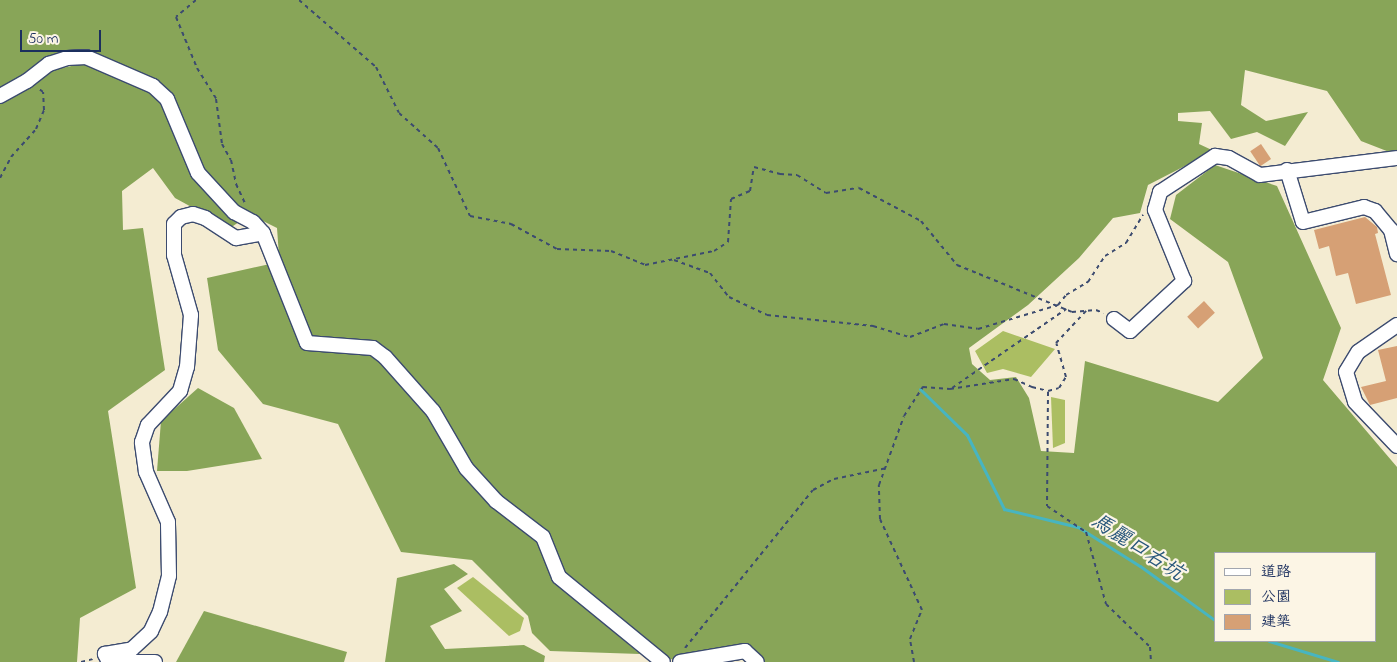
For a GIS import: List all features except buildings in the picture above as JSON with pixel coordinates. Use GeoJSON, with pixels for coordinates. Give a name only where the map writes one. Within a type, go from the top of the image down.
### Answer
{"type":"FeatureCollection","features":[{"type":"Feature","properties":{"kind":"street"},"geometry":{"type":"LineString","coordinates":[[0,96],[27,82],[49,64],[67,58],[86,56],[153,86],[167,100],[198,172],[234,212],[254,222],[264,233],[307,343],[373,348],[385,357],[433,411],[466,468],[496,501],[543,537],[559,577],[663,662]]}},
{"type":"Feature","properties":{"kind":"street"},"geometry":{"type":"LineString","coordinates":[[1114,319],[1130,331],[1184,280],[1154,210],[1160,192],[1215,156],[1229,158],[1255,174],[1397,158]]}},
{"type":"Feature","properties":{"kind":"street"},"geometry":{"type":"LineString","coordinates":[[1287,170],[1303,222],[1364,207],[1374,211],[1391,230],[1397,254]]}},
{"type":"Feature","properties":{"kind":"street"},"geometry":{"type":"LineString","coordinates":[[155,662],[108,660],[106,653],[130,650],[144,639],[158,618],[168,576],[168,522],[146,472],[142,442],[148,425],[180,391],[187,367],[191,315],[174,255],[174,224],[183,216],[193,214],[205,218],[236,238],[264,233]]}},
{"type":"Feature","properties":{"kind":"street"},"geometry":{"type":"LineString","coordinates":[[1397,325],[1358,352],[1346,372],[1355,402],[1397,446]]}},
{"type":"Feature","properties":{"kind":"street"},"geometry":{"type":"LineString","coordinates":[[680,658],[745,651],[757,662]]}},
{"type":"Feature","properties":{"kind":"path"},"geometry":{"type":"LineString","coordinates":[[196,0],[176,17],[198,68],[216,99],[222,144],[254,222]]}},
{"type":"Feature","properties":{"kind":"path"},"geometry":{"type":"LineString","coordinates":[[299,0],[376,67],[399,113],[438,148],[470,216],[511,224],[557,249],[611,251],[645,265],[714,251],[728,242],[731,199],[750,191],[754,167],[780,174],[797,175],[826,193],[859,188],[921,221],[957,265],[1072,312],[1096,310],[1114,319]]}},
{"type":"Feature","properties":{"kind":"path"},"geometry":{"type":"LineString","coordinates":[[0,178],[11,157],[36,129],[44,110],[42,92],[27,82]]}},
{"type":"Feature","properties":{"kind":"path"},"geometry":{"type":"LineString","coordinates":[[672,259],[710,273],[729,297],[767,315],[873,326],[910,337],[944,324],[978,329],[1058,305],[1066,295],[1088,282],[1105,256],[1126,243],[1146,208],[1154,210]]}},
{"type":"Feature","properties":{"kind":"path"},"geometry":{"type":"LineString","coordinates":[[950,389],[1066,309]]}},
{"type":"Feature","properties":{"kind":"path"},"geometry":{"type":"LineString","coordinates":[[914,662],[910,639],[922,610],[880,518],[879,485],[887,468],[904,416],[923,387],[950,389],[1014,379],[1048,390],[1059,388],[1066,377],[1056,343],[1086,311]]}},
{"type":"Feature","properties":{"kind":"path"},"geometry":{"type":"LineString","coordinates":[[1048,390],[1047,506],[1086,532],[1106,604],[1150,647],[1151,662]]}},
{"type":"Feature","properties":{"kind":"path"},"geometry":{"type":"LineString","coordinates":[[680,658],[813,490],[834,479],[887,468]]}},
{"type":"Feature","properties":{"kind":"green space"},"geometry":{"type":"Polygon","coordinates":[[[0,0],[1397,0],[1397,155],[1361,141],[1327,91],[1245,70],[1241,105],[1266,121],[1308,112],[1285,146],[1257,132],[1231,139],[1210,111],[1178,113],[1178,121],[1202,123],[1199,144],[1214,151],[1148,185],[1140,213],[1113,218],[1079,258],[1028,305],[969,348],[972,364],[990,380],[1016,377],[1029,398],[1041,451],[1074,453],[1085,361],[1218,402],[1263,358],[1228,262],[1170,219],[1176,195],[1215,165],[1277,186],[1341,328],[1323,380],[1397,467],[1397,662],[761,662],[748,644],[721,652],[666,660],[563,574],[547,534],[500,497],[470,465],[389,354],[311,338],[279,256],[277,228],[237,208],[202,170],[180,116],[122,67],[87,52],[24,75],[0,88],[0,0]]]}},
{"type":"Feature","properties":{"kind":"green space"},"geometry":{"type":"Polygon","coordinates":[[[86,63],[149,91],[161,103],[193,176],[230,217],[239,222],[230,228],[175,198],[153,168],[122,191],[123,230],[143,228],[165,370],[108,411],[136,588],[80,618],[77,662],[0,662],[0,101],[52,70],[86,63]]]}},
{"type":"Feature","properties":{"kind":"green space"},"geometry":{"type":"Polygon","coordinates":[[[270,264],[303,349],[371,355],[381,362],[537,541],[554,581],[640,654],[550,651],[532,633],[528,616],[472,560],[401,552],[338,424],[263,404],[218,350],[207,278],[270,264]]]}},
{"type":"Feature","properties":{"kind":"green space"},"geometry":{"type":"Polygon","coordinates":[[[1003,331],[1055,349],[1031,377],[1003,369],[987,373],[975,351],[1003,331]]]}},
{"type":"Feature","properties":{"kind":"green space"},"geometry":{"type":"Polygon","coordinates":[[[198,388],[234,408],[262,459],[187,471],[157,471],[161,421],[198,388]]]}},
{"type":"Feature","properties":{"kind":"green space"},"geometry":{"type":"Polygon","coordinates":[[[1051,397],[1065,400],[1065,443],[1053,448],[1051,397]]]}},
{"type":"Feature","properties":{"kind":"green space"},"geometry":{"type":"Polygon","coordinates":[[[454,564],[468,574],[444,589],[462,611],[430,626],[445,649],[524,645],[545,656],[544,662],[385,662],[397,578],[454,564]]]}},
{"type":"Feature","properties":{"kind":"green space"},"geometry":{"type":"Polygon","coordinates":[[[473,577],[524,618],[520,631],[509,636],[457,588],[473,577]]]}},
{"type":"Feature","properties":{"kind":"green space"},"geometry":{"type":"Polygon","coordinates":[[[204,611],[347,652],[344,662],[176,662],[204,611]]]}},
{"type":"Feature","properties":{"kind":"waterway","name":"馬麗口右坑"},"geometry":{"type":"LineString","coordinates":[[920,389],[967,435],[1004,509],[1078,527],[1140,566],[1214,620]]}},
{"type":"Feature","properties":{"kind":"waterway","name":"馬麗口右坑"},"geometry":{"type":"LineString","coordinates":[[1272,642],[1338,662]]}}]}
